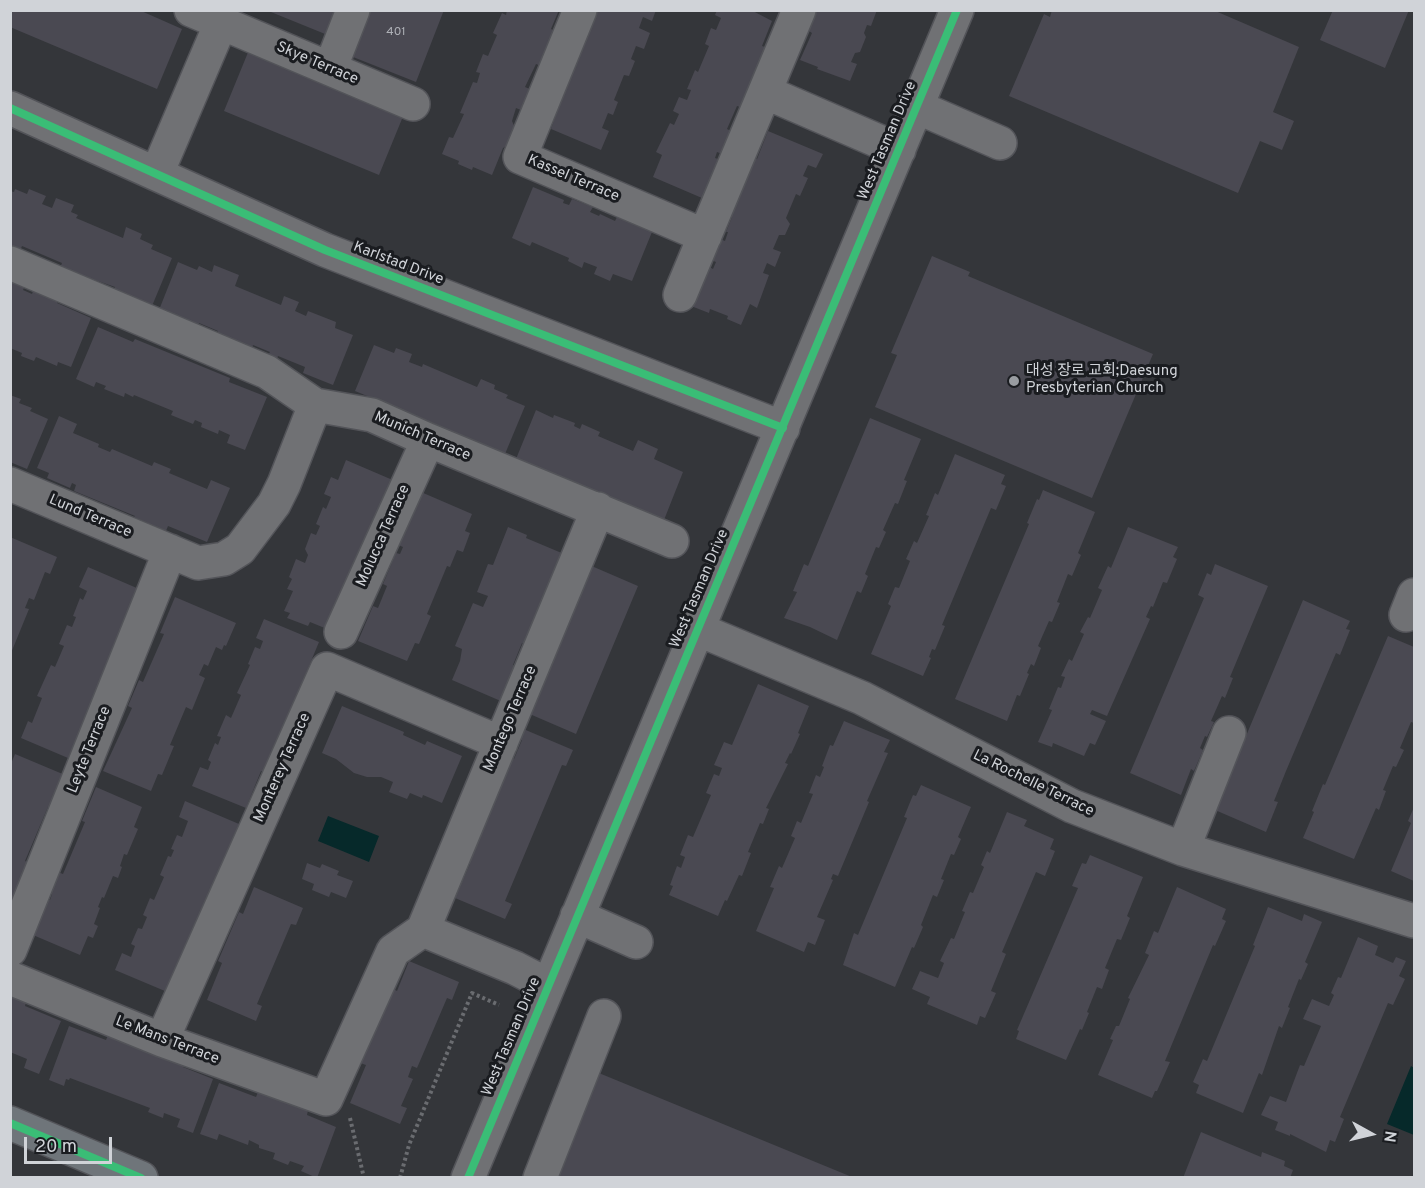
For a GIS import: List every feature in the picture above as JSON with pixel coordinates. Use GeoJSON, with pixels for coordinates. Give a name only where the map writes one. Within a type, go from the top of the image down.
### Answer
{"type":"FeatureCollection","features":[{"type":"Feature","properties":{"kind":"main road"},"geometry":{"type":"LineString","coordinates":[[10,1123],[141,1178]]}},
{"type":"Feature","properties":{"kind":"street","name":"Skye Terrace"},"geometry":{"type":"LineString","coordinates":[[191,10],[413,104]]}},
{"type":"Feature","properties":{"kind":"street"},"geometry":{"type":"LineString","coordinates":[[330,69],[353,10]]}},
{"type":"Feature","properties":{"kind":"street","name":"Kassel Terrace"},"geometry":{"type":"LineString","coordinates":[[580,10],[520,156],[705,236]]}},
{"type":"Feature","properties":{"kind":"street"},"geometry":{"type":"LineString","coordinates":[[680,295],[799,10]]}},
{"type":"Feature","properties":{"kind":"street","name":"West Tasman Drive"},"geometry":{"type":"LineString","coordinates":[[468,1178],[957,10]]}},
{"type":"Feature","properties":{"kind":"street"},"geometry":{"type":"LineString","coordinates":[[157,173],[221,23]]}},
{"type":"Feature","properties":{"kind":"street"},"geometry":{"type":"LineString","coordinates":[[765,92],[899,150]]}},
{"type":"Feature","properties":{"kind":"street"},"geometry":{"type":"LineString","coordinates":[[917,107],[1000,143]]}},
{"type":"Feature","properties":{"kind":"street","name":"Karlstad Drive"},"geometry":{"type":"LineString","coordinates":[[10,108],[325,250],[783,428]]}},
{"type":"Feature","properties":{"kind":"street","name":"Munich Terrace"},"geometry":{"type":"LineString","coordinates":[[10,263],[267,372],[315,405],[372,415],[672,541]]}},
{"type":"Feature","properties":{"kind":"street","name":"Lund Terrace"},"geometry":{"type":"LineString","coordinates":[[10,484],[198,563],[224,559],[240,549],[274,504],[315,405]]}},
{"type":"Feature","properties":{"kind":"street","name":"Molucca Terrace"},"geometry":{"type":"LineString","coordinates":[[341,632],[428,440]]}},
{"type":"Feature","properties":{"kind":"street","name":"Montego Terrace"},"geometry":{"type":"LineString","coordinates":[[423,930],[598,509]]}},
{"type":"Feature","properties":{"kind":"street","name":"Leyte Terrace"},"geometry":{"type":"LineString","coordinates":[[10,950],[170,551]]}},
{"type":"Feature","properties":{"kind":"street","name":"La Rochelle Terrace"},"geometry":{"type":"LineString","coordinates":[[697,629],[862,698],[1072,806],[1183,849],[1414,921]]}},
{"type":"Feature","properties":{"kind":"street","name":"Monterey Terrace"},"geometry":{"type":"LineString","coordinates":[[162,1040],[327,669],[501,742]]}},
{"type":"Feature","properties":{"kind":"street"},"geometry":{"type":"LineString","coordinates":[[1183,849],[1229,733]]}},
{"type":"Feature","properties":{"kind":"street"},"geometry":{"type":"LineString","coordinates":[[577,916],[636,942]]}},
{"type":"Feature","properties":{"kind":"street"},"geometry":{"type":"LineString","coordinates":[[337,1106],[393,951],[423,930],[515,968],[548,985]]}},
{"type":"Feature","properties":{"kind":"street","name":"Le Mans Terrace"},"geometry":{"type":"LineString","coordinates":[[10,978],[162,1040],[337,1106]]}},
{"type":"Feature","properties":{"kind":"street"},"geometry":{"type":"LineString","coordinates":[[540,1178],[604,1016]]}},
{"type":"Feature","properties":{"kind":"path"},"geometry":{"type":"LineString","coordinates":[[400,1178],[409,1145],[472,993],[499,1005]]}},
{"type":"Feature","properties":{"kind":"path"},"geometry":{"type":"LineString","coordinates":[[337,1106],[364,1178]]}},
{"type":"Feature","properties":{"kind":"water"},"geometry":{"type":"Polygon","coordinates":[[[328,816],[379,836],[369,862],[318,841],[328,816]]]}},
{"type":"Feature","properties":{"kind":"water"},"geometry":{"type":"Polygon","coordinates":[[[1411,1066],[1414,1068],[1414,1135],[1387,1124],[1411,1066]]]}},
{"type":"Feature","properties":{"kind":"building"},"geometry":{"type":"Polygon","coordinates":[[[10,10],[139,10],[182,29],[157,89],[10,27],[10,10]]]}},
{"type":"Feature","properties":{"kind":"building"},"geometry":{"type":"Polygon","coordinates":[[[266,10],[340,10],[330,36],[266,10]]]}},
{"type":"Feature","properties":{"kind":"building"},"geometry":{"type":"Polygon","coordinates":[[[365,10],[444,10],[416,82],[348,55],[365,10]]]}},
{"type":"Feature","properties":{"kind":"building"},"geometry":{"type":"Polygon","coordinates":[[[507,10],[559,10],[551,29],[555,31],[541,66],[536,64],[525,87],[532,90],[523,111],[516,108],[512,121],[516,130],[508,145],[503,148],[492,175],[473,167],[472,170],[458,164],[459,161],[442,154],[449,137],[453,138],[464,114],[460,113],[473,82],[477,83],[480,73],[476,72],[483,54],[488,56],[497,35],[493,33],[502,13],[506,15],[507,10]]]}},
{"type":"Feature","properties":{"kind":"building"},"geometry":{"type":"Polygon","coordinates":[[[594,10],[656,10],[652,21],[643,17],[639,28],[650,33],[644,49],[636,46],[631,59],[635,61],[629,76],[624,75],[614,100],[618,102],[613,115],[608,113],[602,128],[609,131],[601,150],[551,129],[583,36],[587,37],[597,14],[593,13],[594,10]]]}},
{"type":"Feature","properties":{"kind":"building"},"geometry":{"type":"Polygon","coordinates":[[[717,10],[751,10],[772,21],[762,46],[765,47],[740,107],[737,106],[727,129],[731,131],[722,154],[717,152],[715,158],[718,159],[702,198],[653,177],[662,155],[656,152],[670,123],[674,125],[679,114],[673,111],[679,97],[687,100],[691,90],[687,89],[695,70],[698,72],[709,46],[705,44],[711,28],[716,30],[721,18],[715,15],[717,10]]]}},
{"type":"Feature","properties":{"kind":"building"},"geometry":{"type":"Polygon","coordinates":[[[817,10],[877,10],[871,26],[867,25],[864,33],[866,37],[860,52],[855,53],[851,62],[857,64],[850,81],[800,60],[812,33],[809,31],[817,10]]]}},
{"type":"Feature","properties":{"kind":"building"},"geometry":{"type":"Polygon","coordinates":[[[1052,10],[1213,10],[1299,47],[1273,112],[1294,121],[1282,150],[1260,141],[1238,193],[1009,96],[1044,14],[1050,17],[1052,10]]]}},
{"type":"Feature","properties":{"kind":"building"},"geometry":{"type":"Polygon","coordinates":[[[1333,10],[1409,10],[1385,68],[1320,40],[1333,10]]]}},
{"type":"Feature","properties":{"kind":"building"},"geometry":{"type":"Polygon","coordinates":[[[249,50],[404,114],[379,175],[224,111],[249,50]]]}},
{"type":"Feature","properties":{"kind":"building"},"geometry":{"type":"Polygon","coordinates":[[[768,131],[823,154],[816,168],[808,165],[803,176],[808,178],[800,196],[796,194],[786,218],[790,224],[785,235],[779,235],[773,249],[781,252],[775,267],[767,263],[763,273],[769,275],[757,308],[750,304],[741,325],[727,319],[728,316],[710,309],[709,313],[691,306],[708,266],[713,269],[716,262],[711,260],[720,239],[725,241],[732,217],[729,216],[754,157],[757,159],[768,131]]]}},
{"type":"Feature","properties":{"kind":"building"},"geometry":{"type":"Polygon","coordinates":[[[533,187],[564,200],[563,203],[569,205],[572,199],[593,207],[590,212],[599,216],[600,214],[615,221],[617,217],[652,232],[632,281],[613,274],[610,281],[594,274],[597,267],[584,262],[582,268],[568,261],[569,258],[532,242],[530,246],[512,238],[533,187]]]}},
{"type":"Feature","properties":{"kind":"building"},"geometry":{"type":"Polygon","coordinates":[[[15,189],[27,194],[29,189],[46,196],[42,204],[52,208],[56,198],[74,205],[71,212],[78,215],[76,218],[123,238],[126,227],[142,234],[140,239],[153,245],[151,249],[172,258],[152,306],[113,290],[115,287],[60,268],[62,263],[22,246],[20,251],[10,247],[10,191],[14,192],[15,189]]]}},
{"type":"Feature","properties":{"kind":"building","name":"대성 장로 교회;Daesung Presbyterian Church"},"geometry":{"type":"Polygon","coordinates":[[[932,256],[970,272],[968,276],[1153,354],[1092,498],[875,407],[897,355],[891,353],[932,256]]]}},
{"type":"Feature","properties":{"kind":"building"},"geometry":{"type":"Polygon","coordinates":[[[178,262],[197,270],[199,266],[212,272],[214,265],[239,275],[235,286],[281,305],[284,296],[299,302],[295,311],[306,316],[308,311],[336,322],[335,328],[353,335],[333,385],[303,373],[305,367],[278,356],[277,359],[268,355],[270,352],[253,345],[252,349],[217,334],[218,331],[199,323],[198,326],[159,310],[178,262]]]}},
{"type":"Feature","properties":{"kind":"building"},"geometry":{"type":"Polygon","coordinates":[[[10,280],[25,286],[23,290],[32,294],[34,288],[58,299],[57,303],[91,318],[71,367],[58,362],[57,366],[36,357],[34,361],[10,348],[10,280]]]}},
{"type":"Feature","properties":{"kind":"building"},"geometry":{"type":"Polygon","coordinates":[[[98,327],[133,342],[135,339],[230,378],[229,382],[267,397],[245,450],[227,443],[230,435],[219,430],[218,434],[201,427],[202,423],[195,420],[193,424],[171,415],[173,411],[134,395],[133,397],[125,393],[124,397],[104,389],[106,386],[96,382],[94,387],[76,379],[98,327]]]}},
{"type":"Feature","properties":{"kind":"building"},"geometry":{"type":"Polygon","coordinates":[[[374,345],[394,353],[396,348],[412,354],[409,362],[422,367],[423,364],[477,387],[481,379],[495,385],[494,389],[508,395],[506,398],[525,406],[505,454],[463,436],[461,439],[438,430],[440,426],[355,391],[374,345]]]}},
{"type":"Feature","properties":{"kind":"building"},"geometry":{"type":"Polygon","coordinates":[[[10,395],[21,399],[19,403],[32,408],[30,411],[48,419],[27,469],[10,462],[10,395]]]}},
{"type":"Feature","properties":{"kind":"building"},"geometry":{"type":"Polygon","coordinates":[[[536,410],[553,418],[554,415],[575,423],[574,426],[580,429],[582,424],[600,432],[598,436],[633,451],[638,440],[658,449],[654,459],[683,472],[664,520],[516,459],[536,410]]]}},
{"type":"Feature","properties":{"kind":"building"},"geometry":{"type":"Polygon","coordinates":[[[59,416],[77,424],[73,433],[99,444],[98,447],[110,452],[112,449],[152,466],[154,462],[171,469],[169,473],[207,489],[211,480],[230,488],[207,542],[168,526],[166,531],[74,491],[76,485],[72,483],[70,488],[47,478],[49,473],[37,468],[59,416]]]}},
{"type":"Feature","properties":{"kind":"building"},"geometry":{"type":"Polygon","coordinates":[[[870,418],[921,439],[904,480],[907,481],[898,504],[895,503],[883,530],[886,532],[879,548],[876,547],[865,574],[868,576],[861,593],[857,591],[837,640],[784,618],[797,592],[793,591],[804,564],[808,566],[870,418]]]}},
{"type":"Feature","properties":{"kind":"building"},"geometry":{"type":"Polygon","coordinates":[[[955,454],[1005,475],[1001,484],[1006,486],[996,510],[991,508],[923,676],[871,654],[891,606],[888,604],[895,587],[899,588],[910,561],[906,559],[914,541],[917,543],[929,516],[926,515],[935,493],[938,495],[955,454]]]}},
{"type":"Feature","properties":{"kind":"building"},"geometry":{"type":"Polygon","coordinates":[[[346,460],[395,481],[332,631],[310,622],[308,626],[287,618],[290,613],[284,611],[293,591],[287,589],[292,579],[289,577],[296,559],[305,563],[308,555],[305,549],[311,533],[316,535],[320,526],[316,524],[323,507],[326,509],[331,497],[324,494],[331,477],[338,480],[346,460]]]}},
{"type":"Feature","properties":{"kind":"building"},"geometry":{"type":"Polygon","coordinates":[[[1043,490],[1095,512],[1078,553],[1081,555],[1072,576],[1068,574],[1057,602],[1060,603],[1038,646],[1041,648],[1034,666],[1031,664],[1020,696],[1017,695],[1007,721],[955,699],[1029,524],[1027,523],[1037,499],[1039,500],[1043,490]]]}},
{"type":"Feature","properties":{"kind":"building"},"geometry":{"type":"Polygon","coordinates":[[[421,492],[472,514],[465,531],[470,533],[463,552],[457,550],[450,567],[447,566],[427,614],[431,616],[419,644],[415,643],[407,661],[358,641],[373,606],[378,608],[387,586],[383,584],[396,553],[400,554],[403,547],[398,545],[421,492]]]}},
{"type":"Feature","properties":{"kind":"building"},"geometry":{"type":"Polygon","coordinates":[[[508,527],[527,535],[526,538],[564,554],[526,645],[522,643],[513,665],[518,667],[503,702],[452,680],[462,649],[455,646],[473,603],[483,607],[488,596],[477,592],[488,564],[493,565],[508,527]]]}},
{"type":"Feature","properties":{"kind":"building"},"geometry":{"type":"Polygon","coordinates":[[[1128,527],[1178,547],[1173,557],[1177,559],[1167,583],[1163,582],[1153,607],[1151,606],[1146,617],[1150,619],[1107,716],[1092,710],[1090,714],[1106,721],[1095,745],[1090,743],[1084,756],[1053,743],[1052,747],[1038,742],[1052,710],[1049,709],[1058,687],[1061,688],[1065,677],[1061,676],[1069,659],[1072,661],[1084,634],[1080,632],[1088,617],[1090,618],[1102,590],[1098,588],[1108,566],[1111,568],[1128,527]]]}},
{"type":"Feature","properties":{"kind":"building"},"geometry":{"type":"Polygon","coordinates":[[[10,537],[57,557],[50,574],[45,572],[34,600],[29,598],[25,608],[29,609],[11,653],[10,537]]]}},
{"type":"Feature","properties":{"kind":"building"},"geometry":{"type":"Polygon","coordinates":[[[587,564],[638,586],[576,734],[525,712],[540,678],[545,680],[555,657],[549,655],[587,564]]]}},
{"type":"Feature","properties":{"kind":"building"},"geometry":{"type":"Polygon","coordinates":[[[1215,564],[1268,586],[1230,677],[1233,678],[1225,698],[1222,696],[1211,721],[1214,722],[1200,748],[1203,750],[1194,771],[1191,769],[1181,795],[1130,773],[1204,598],[1198,595],[1207,573],[1211,575],[1215,564]]]}},
{"type":"Feature","properties":{"kind":"building"},"geometry":{"type":"Polygon","coordinates":[[[88,567],[146,592],[68,758],[21,738],[28,721],[32,723],[42,698],[37,696],[51,665],[55,667],[64,646],[59,644],[67,625],[72,627],[76,617],[73,616],[80,598],[83,600],[87,591],[79,587],[88,567]]]}},
{"type":"Feature","properties":{"kind":"building"},"geometry":{"type":"Polygon","coordinates":[[[175,597],[236,623],[226,646],[224,645],[222,650],[216,647],[208,666],[204,664],[199,675],[205,678],[192,710],[186,707],[170,745],[174,746],[162,775],[158,774],[151,791],[103,771],[132,708],[128,706],[139,680],[143,682],[164,634],[160,633],[175,597]]]}},
{"type":"Feature","properties":{"kind":"building"},"geometry":{"type":"Polygon","coordinates":[[[1303,600],[1350,621],[1346,629],[1350,630],[1340,655],[1336,653],[1286,771],[1274,801],[1278,802],[1266,832],[1215,810],[1303,600]]]}},
{"type":"Feature","properties":{"kind":"building"},"geometry":{"type":"Polygon","coordinates":[[[264,619],[319,642],[304,678],[307,679],[265,772],[261,771],[246,808],[192,786],[200,767],[208,770],[211,762],[208,760],[215,743],[218,745],[221,737],[217,736],[226,715],[231,718],[241,695],[237,693],[250,665],[248,664],[255,647],[260,649],[263,641],[256,638],[264,619]]]}},
{"type":"Feature","properties":{"kind":"building"},"geometry":{"type":"Polygon","coordinates":[[[1388,636],[1414,647],[1414,723],[1411,722],[1400,748],[1404,750],[1396,767],[1393,766],[1383,790],[1386,791],[1379,810],[1376,808],[1354,859],[1303,838],[1323,784],[1325,785],[1388,636]]]}},
{"type":"Feature","properties":{"kind":"building"},"geometry":{"type":"Polygon","coordinates":[[[758,684],[809,706],[798,733],[800,734],[785,763],[788,764],[766,808],[769,809],[763,824],[760,823],[748,852],[751,853],[742,876],[739,875],[718,916],[669,895],[673,886],[670,885],[677,866],[681,868],[685,857],[680,855],[688,835],[693,837],[711,795],[706,793],[714,774],[719,776],[722,768],[714,765],[724,742],[732,745],[758,684]]]}},
{"type":"Feature","properties":{"kind":"building"},"geometry":{"type":"Polygon","coordinates":[[[342,706],[404,732],[403,735],[425,745],[427,741],[462,756],[442,803],[423,795],[422,798],[410,793],[407,799],[389,792],[393,782],[381,777],[367,777],[354,773],[336,759],[322,753],[342,706]]]}},
{"type":"Feature","properties":{"kind":"building"},"geometry":{"type":"Polygon","coordinates":[[[844,721],[890,740],[884,752],[888,753],[838,876],[833,874],[831,879],[833,880],[817,917],[825,920],[815,945],[808,942],[804,952],[756,931],[774,888],[770,887],[779,866],[782,868],[795,838],[791,836],[797,821],[801,823],[813,794],[809,793],[816,775],[820,777],[830,745],[833,746],[844,721]]]}},
{"type":"Feature","properties":{"kind":"building"},"geometry":{"type":"Polygon","coordinates":[[[521,728],[573,750],[566,766],[562,765],[505,901],[512,904],[505,919],[455,898],[470,864],[465,862],[509,757],[514,759],[522,740],[517,738],[521,728]]]}},
{"type":"Feature","properties":{"kind":"building"},"geometry":{"type":"Polygon","coordinates":[[[15,754],[65,775],[51,808],[48,807],[25,861],[30,863],[10,908],[10,766],[15,754]]]}},
{"type":"Feature","properties":{"kind":"building"},"geometry":{"type":"Polygon","coordinates":[[[921,785],[971,807],[958,837],[961,839],[954,855],[951,854],[941,879],[944,880],[937,897],[933,895],[921,925],[923,927],[895,987],[843,965],[854,933],[858,935],[907,818],[904,817],[913,795],[916,796],[921,785]]]}},
{"type":"Feature","properties":{"kind":"building"},"geometry":{"type":"Polygon","coordinates":[[[96,787],[142,807],[134,827],[138,829],[127,855],[124,854],[118,878],[113,876],[98,907],[100,908],[94,924],[98,926],[93,938],[88,936],[80,955],[33,935],[47,899],[50,900],[52,894],[49,893],[58,872],[63,874],[85,822],[82,821],[96,787]]]}},
{"type":"Feature","properties":{"kind":"building"},"geometry":{"type":"Polygon","coordinates":[[[185,801],[239,824],[224,859],[228,860],[172,994],[115,970],[122,953],[131,957],[135,946],[131,944],[138,928],[142,929],[147,917],[143,915],[150,898],[154,900],[164,877],[160,875],[168,856],[171,857],[174,850],[171,849],[177,835],[182,837],[188,821],[179,817],[185,801]]]}},
{"type":"Feature","properties":{"kind":"building"},"geometry":{"type":"Polygon","coordinates":[[[1414,807],[1414,881],[1391,871],[1411,823],[1408,821],[1414,807]]]}},
{"type":"Feature","properties":{"kind":"building"},"geometry":{"type":"Polygon","coordinates":[[[1007,812],[1027,820],[1024,826],[1054,839],[1050,849],[1055,851],[1045,876],[1036,872],[1002,952],[1006,954],[991,991],[996,993],[985,1018],[980,1016],[977,1025],[927,1004],[930,997],[912,989],[920,971],[938,978],[944,963],[940,961],[951,938],[954,939],[965,912],[962,911],[984,867],[981,865],[987,851],[990,853],[1007,812]]]}},
{"type":"Feature","properties":{"kind":"building"},"geometry":{"type":"Polygon","coordinates":[[[1090,855],[1143,877],[1127,916],[1130,918],[1121,940],[1117,939],[1105,968],[1109,970],[1102,989],[1097,987],[1082,1030],[1080,1029],[1066,1060],[1016,1039],[1019,1031],[1017,1030],[1078,888],[1072,886],[1082,863],[1086,864],[1090,855]]]}},
{"type":"Feature","properties":{"kind":"building"},"geometry":{"type":"Polygon","coordinates":[[[307,863],[320,868],[322,864],[339,871],[337,875],[353,881],[346,898],[331,892],[329,897],[312,890],[314,884],[302,879],[307,863]]]}},
{"type":"Feature","properties":{"kind":"building"},"geometry":{"type":"Polygon","coordinates":[[[254,887],[303,908],[296,925],[291,924],[257,1004],[262,1006],[256,1021],[207,1000],[222,963],[218,961],[239,912],[243,914],[254,887]]]}},
{"type":"Feature","properties":{"kind":"building"},"geometry":{"type":"Polygon","coordinates":[[[1177,887],[1226,909],[1222,919],[1226,921],[1215,946],[1213,945],[1165,1061],[1170,1062],[1152,1098],[1098,1075],[1113,1040],[1110,1039],[1116,1026],[1119,1026],[1130,999],[1128,998],[1149,955],[1145,953],[1154,931],[1158,933],[1177,887]]]}},
{"type":"Feature","properties":{"kind":"building"},"geometry":{"type":"Polygon","coordinates":[[[1268,907],[1302,921],[1304,914],[1322,922],[1305,962],[1308,964],[1301,980],[1299,979],[1288,1007],[1290,1008],[1282,1028],[1279,1026],[1262,1075],[1259,1073],[1243,1113],[1196,1093],[1199,1085],[1193,1082],[1203,1059],[1207,1061],[1255,946],[1253,945],[1268,907]]]}},
{"type":"Feature","properties":{"kind":"building"},"geometry":{"type":"Polygon","coordinates":[[[1358,937],[1378,946],[1375,955],[1393,963],[1396,957],[1406,961],[1399,976],[1405,979],[1393,1005],[1388,1003],[1340,1117],[1344,1119],[1335,1142],[1330,1140],[1326,1152],[1290,1134],[1290,1136],[1275,1130],[1278,1122],[1261,1115],[1270,1096],[1286,1102],[1300,1065],[1304,1066],[1321,1026],[1303,1019],[1312,999],[1329,1006],[1334,995],[1331,993],[1338,977],[1341,978],[1358,937]]]}},
{"type":"Feature","properties":{"kind":"building"},"geometry":{"type":"Polygon","coordinates":[[[409,961],[459,982],[452,1000],[447,998],[417,1068],[412,1066],[408,1077],[413,1079],[401,1106],[407,1108],[400,1124],[350,1103],[366,1065],[360,1063],[392,988],[397,991],[409,961]]]}},
{"type":"Feature","properties":{"kind":"building"},"geometry":{"type":"Polygon","coordinates":[[[10,996],[26,1002],[25,1006],[61,1021],[39,1074],[24,1068],[27,1059],[10,1052],[10,996]]]}},
{"type":"Feature","properties":{"kind":"building"},"geometry":{"type":"Polygon","coordinates":[[[69,1026],[106,1040],[108,1035],[185,1064],[183,1067],[213,1079],[193,1133],[177,1127],[180,1119],[164,1113],[163,1118],[148,1112],[150,1108],[70,1078],[66,1079],[64,1086],[49,1080],[69,1026]]]}},
{"type":"Feature","properties":{"kind":"building"},"geometry":{"type":"Polygon","coordinates":[[[594,1071],[852,1177],[852,1178],[550,1178],[594,1071]]]}},
{"type":"Feature","properties":{"kind":"building"},"geometry":{"type":"Polygon","coordinates":[[[219,1083],[256,1097],[258,1092],[308,1110],[307,1115],[336,1127],[317,1178],[301,1171],[304,1166],[290,1161],[288,1165],[273,1159],[275,1153],[259,1148],[259,1145],[249,1140],[248,1145],[219,1134],[217,1140],[200,1134],[219,1083]]]}},
{"type":"Feature","properties":{"kind":"building"},"geometry":{"type":"Polygon","coordinates":[[[1201,1132],[1261,1157],[1262,1152],[1285,1161],[1284,1166],[1293,1170],[1290,1178],[1183,1178],[1201,1132]]]}},
{"type":"Feature","properties":{"kind":"cycle path"},"geometry":{"type":"LineString","coordinates":[[468,1178],[957,10]]}},
{"type":"Feature","properties":{"kind":"cycle path"},"geometry":{"type":"LineString","coordinates":[[10,108],[325,250],[783,428]]}},
{"type":"Feature","properties":{"kind":"cycle path"},"geometry":{"type":"LineString","coordinates":[[10,1123],[141,1178]]}},
{"type":"Feature","properties":{"kind":"place","name":"대성 장로 교회;Daesung Presbyterian Church"},"geometry":{"type":"Point","coordinates":[1014,381]}}]}
